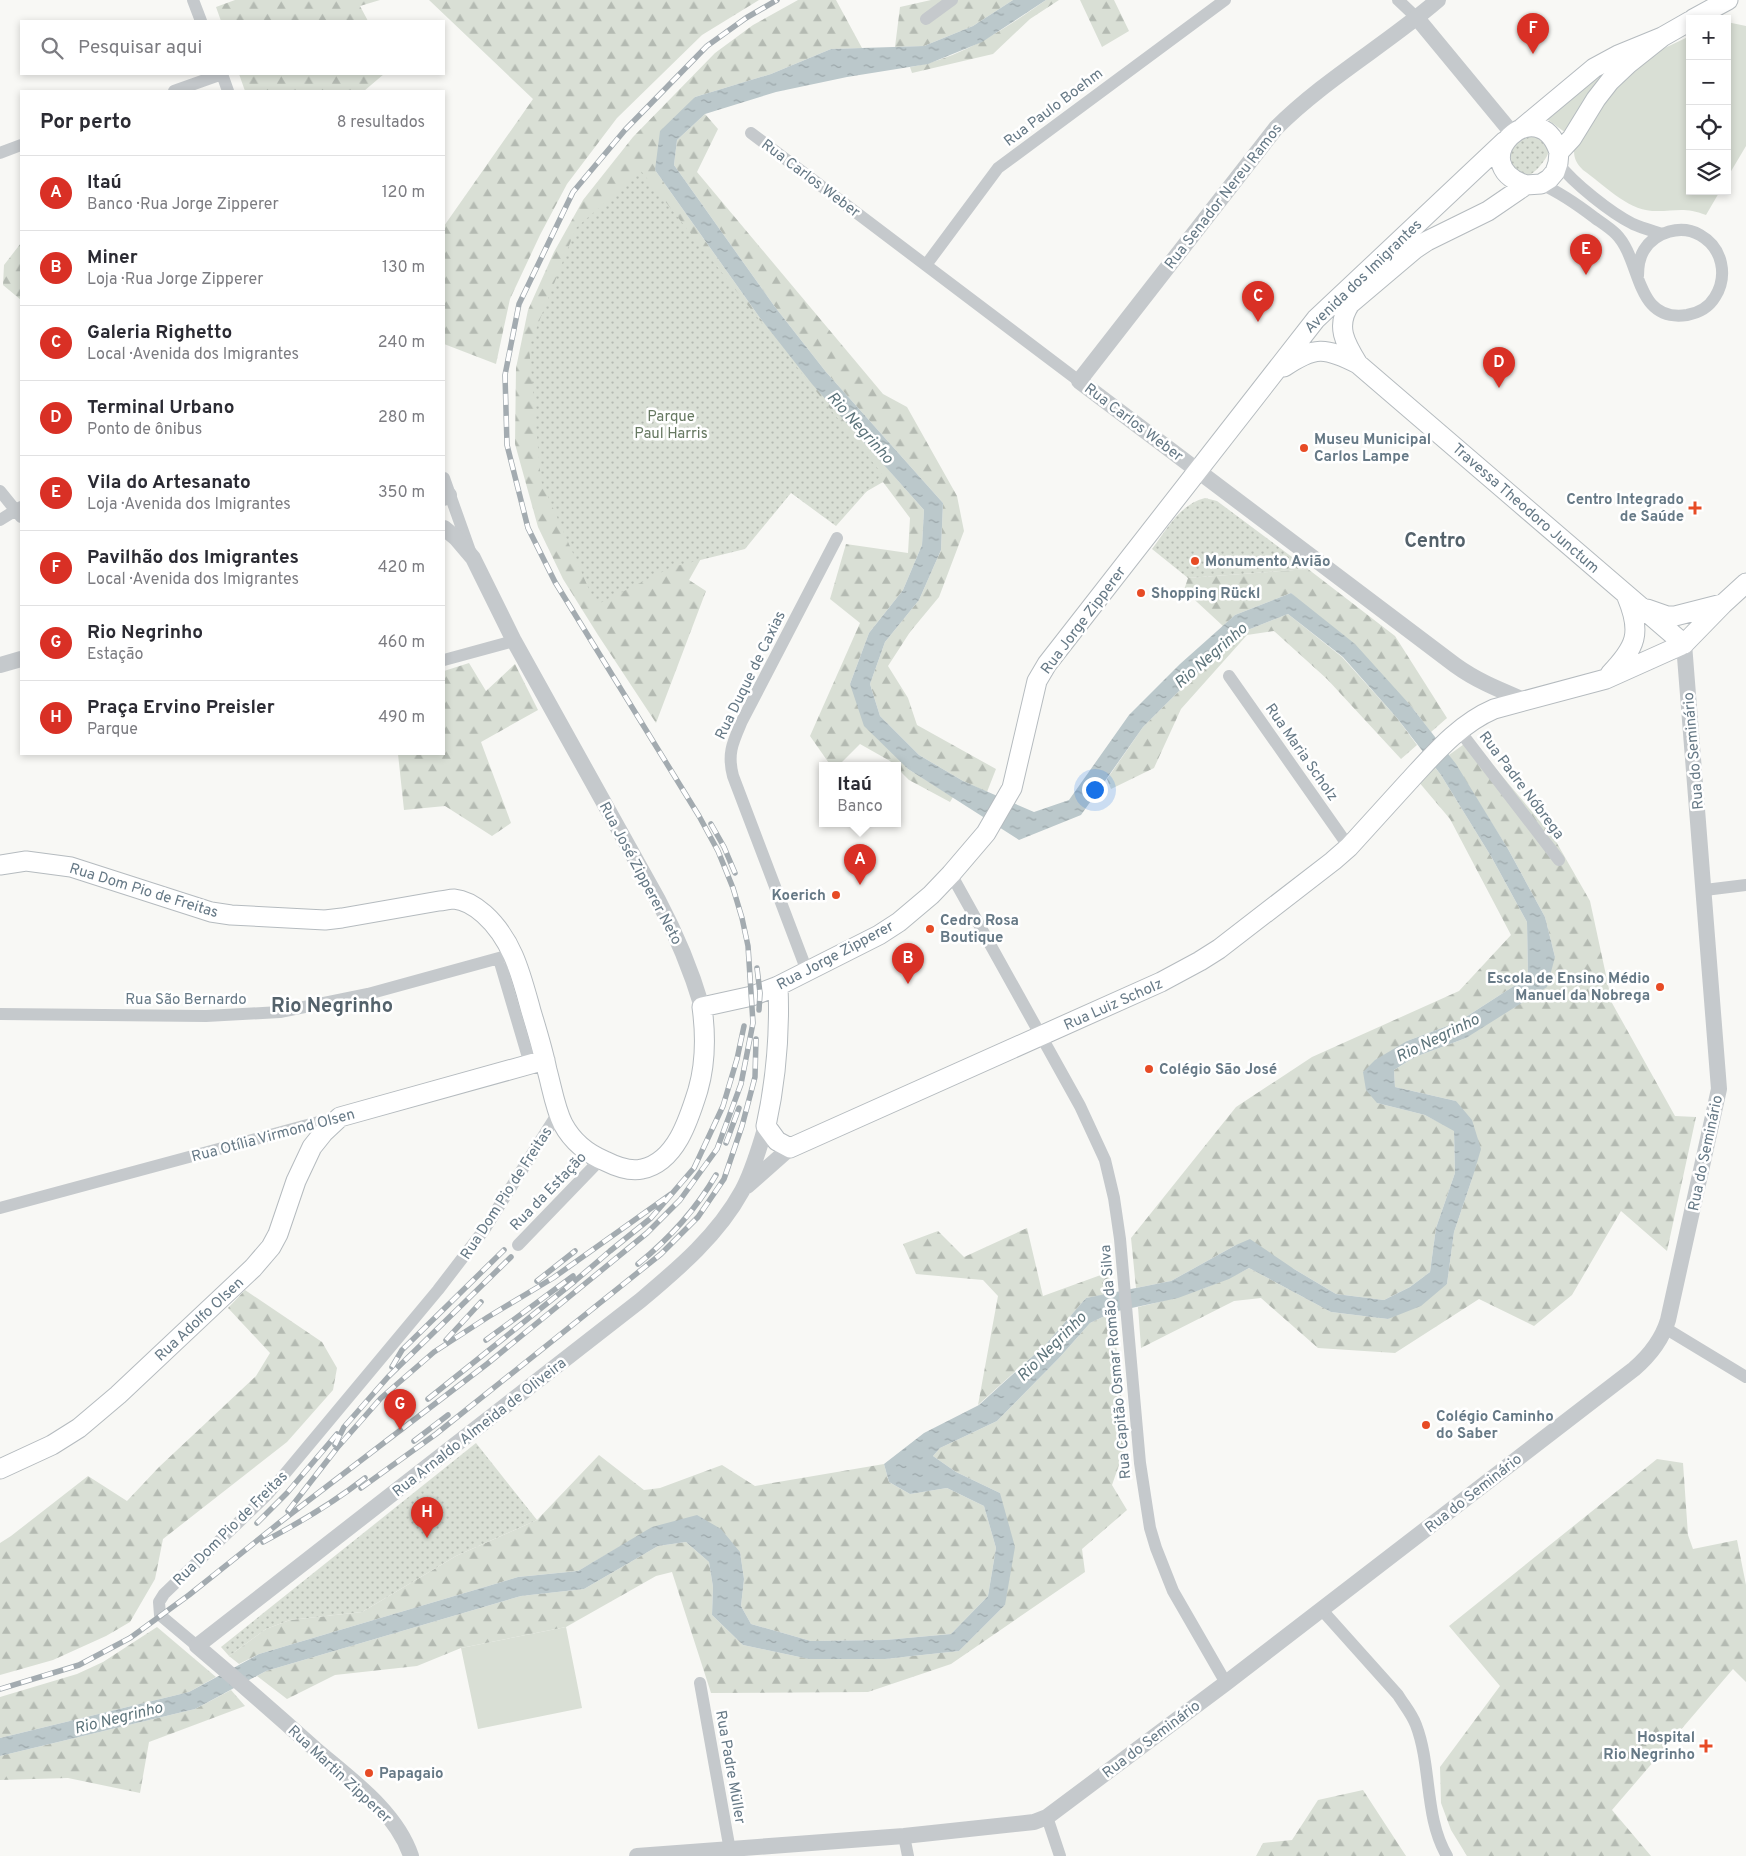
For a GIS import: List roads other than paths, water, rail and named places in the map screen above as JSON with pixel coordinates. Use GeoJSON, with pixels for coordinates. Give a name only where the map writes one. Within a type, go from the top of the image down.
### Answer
{"type":"FeatureCollection","features":[{"type":"Feature","properties":{"kind":"main road"},"geometry":{"type":"LineString","coordinates":[[1700,15],[1728,0]]}},
{"type":"Feature","properties":{"kind":"main road","name":"Avenida dos Imigrantes"},"geometry":{"type":"LineString","coordinates":[[1198,471],[1316,319],[1513,134],[1594,68],[1618,55],[1662,37],[1686,23]]}},
{"type":"Feature","properties":{"kind":"main road","name":"Avenida dos Imigrantes"},"geometry":{"type":"LineString","coordinates":[[1350,304],[1414,249],[1534,185],[1549,179],[1555,172],[1559,158],[1596,99],[1628,64],[1662,37]]}},
{"type":"Feature","properties":{"kind":"main road"},"geometry":{"type":"LineString","coordinates":[[1534,185],[1515,182],[1506,174],[1501,163],[1501,152],[1513,134],[1532,127],[1546,132],[1556,143],[1559,158]]}},
{"type":"Feature","properties":{"kind":"main road","name":"Travessa Theodoro Junctum"},"geometry":{"type":"LineString","coordinates":[[1350,304],[1345,312],[1342,323],[1343,334],[1358,364]]}},
{"type":"Feature","properties":{"kind":"main road","name":"Travessa Theodoro Junctum"},"geometry":{"type":"LineString","coordinates":[[1275,373],[1301,355],[1320,351],[1338,354],[1358,364],[1684,644]]}},
{"type":"Feature","properties":{"kind":"main road","name":"Rua Jorge Zipperer"},"geometry":{"type":"LineString","coordinates":[[702,1007],[752,996],[778,986],[879,934],[899,922],[931,895],[951,874],[986,833],[1012,788],[1038,681],[1042,672],[1198,471]]}},
{"type":"Feature","properties":{"kind":"main road"},"geometry":{"type":"LineString","coordinates":[[1684,644],[1746,583]]}},
{"type":"Feature","properties":{"kind":"main road","name":"Travessa Theodoro Junctum"},"geometry":{"type":"LineString","coordinates":[[1606,679],[1625,659],[1633,646],[1636,634],[1636,620],[1626,594]]}},
{"type":"Feature","properties":{"kind":"main road"},"geometry":{"type":"LineString","coordinates":[[1641,607],[1667,616],[1675,616],[1723,604]]}},
{"type":"Feature","properties":{"kind":"main road","name":"Rua Luiz Scholz"},"geometry":{"type":"LineString","coordinates":[[790,1148],[1161,982],[1200,962],[1349,847],[1454,735],[1480,715],[1524,700],[1606,679],[1684,644]]}},
{"type":"Feature","properties":{"kind":"main road","name":"Rua Dom Pio de Freitas"},"geometry":{"type":"LineString","coordinates":[[0,865],[26,861],[71,867],[211,912],[231,916],[325,920],[454,900],[466,902],[478,908],[501,932],[538,1062],[558,1113]]}},
{"type":"Feature","properties":{"kind":"main road","name":"Rua Arnaldo Almeida de Oliveira"},"geometry":{"type":"LineString","coordinates":[[766,1126],[772,1100],[778,1048],[778,986]]}},
{"type":"Feature","properties":{"kind":"main road","name":"Rua José Zipperer Neto"},"geometry":{"type":"LineString","coordinates":[[558,1113],[572,1138],[600,1160],[619,1167],[641,1170],[661,1162],[676,1144],[693,1108],[700,1082],[706,1054],[706,1032],[702,1007]]}},
{"type":"Feature","properties":{"kind":"main road","name":"Rua Otília Virmond Olsen"},"geometry":{"type":"LineString","coordinates":[[340,1117],[538,1062]]}},
{"type":"Feature","properties":{"kind":"main road","name":"Rua Adolfo Olsen"},"geometry":{"type":"LineString","coordinates":[[0,1469],[52,1445],[79,1428],[118,1395],[253,1268],[271,1247],[278,1234],[296,1181],[312,1147],[340,1117]]}},
{"type":"Feature","properties":{"kind":"main road"},"geometry":{"type":"LineString","coordinates":[[766,1126],[777,1141],[790,1148]]}},
{"type":"Feature","properties":{"kind":"street"},"geometry":{"type":"LineString","coordinates":[[193,0],[201,20]]}},
{"type":"Feature","properties":{"kind":"street"},"geometry":{"type":"LineString","coordinates":[[926,19],[952,0]]}},
{"type":"Feature","properties":{"kind":"street","name":"Rua Paulo Boehm"},"geometry":{"type":"LineString","coordinates":[[926,265],[998,168],[1225,0]]}},
{"type":"Feature","properties":{"kind":"street"},"geometry":{"type":"LineString","coordinates":[[1398,0],[1417,18],[1513,134]]}},
{"type":"Feature","properties":{"kind":"street","name":"Rua Senador Nereu Ramos"},"geometry":{"type":"LineString","coordinates":[[1079,381],[1276,128],[1307,99],[1417,18],[1438,0]]}},
{"type":"Feature","properties":{"kind":"street"},"geometry":{"type":"LineString","coordinates":[[177,90],[219,75]]}},
{"type":"Feature","properties":{"kind":"street"},"geometry":{"type":"LineString","coordinates":[[222,75],[228,90]]}},
{"type":"Feature","properties":{"kind":"street","name":"Rua Carlos Weber"},"geometry":{"type":"LineString","coordinates":[[751,133],[1455,666],[1493,688],[1524,700]]}},
{"type":"Feature","properties":{"kind":"street"},"geometry":{"type":"LineString","coordinates":[[0,153],[20,145]]}},
{"type":"Feature","properties":{"kind":"street"},"geometry":{"type":"LineString","coordinates":[[1559,158],[1566,173],[1581,187],[1625,220],[1662,234]]}},
{"type":"Feature","properties":{"kind":"street"},"geometry":{"type":"LineString","coordinates":[[1534,185],[1561,193],[1616,233],[1623,242],[1647,300],[1656,308],[1668,314],[1681,316],[1693,314],[1707,307],[1714,300],[1720,289],[1723,277],[1722,264],[1718,252],[1710,242],[1688,230],[1675,230],[1662,234],[1652,241],[1644,251],[1639,263],[1638,276]]}},
{"type":"Feature","properties":{"kind":"street","name":"Rua José Zipperer Neto"},"geometry":{"type":"LineString","coordinates":[[445,484],[447,497],[472,558],[514,641],[671,924],[702,1007]]}},
{"type":"Feature","properties":{"kind":"street"},"geometry":{"type":"LineString","coordinates":[[0,491],[19,511],[0,520]]}},
{"type":"Feature","properties":{"kind":"street"},"geometry":{"type":"LineString","coordinates":[[445,529],[456,538],[472,558]]}},
{"type":"Feature","properties":{"kind":"street","name":"Rua Duque de Caxias"},"geometry":{"type":"LineString","coordinates":[[808,971],[729,762],[730,751],[742,721],[837,538]]}},
{"type":"Feature","properties":{"kind":"street"},"geometry":{"type":"LineString","coordinates":[[445,660],[514,641]]}},
{"type":"Feature","properties":{"kind":"street","name":"Rua do Seminário"},"geometry":{"type":"LineString","coordinates":[[637,1856],[730,1853],[1034,1822],[1047,1817],[1226,1683],[1649,1356],[1665,1328],[1719,1089],[1684,644]]}},
{"type":"Feature","properties":{"kind":"street"},"geometry":{"type":"LineString","coordinates":[[0,665],[20,659]]}},
{"type":"Feature","properties":{"kind":"street","name":"Rua Maria Scholz"},"geometry":{"type":"LineString","coordinates":[[1229,676],[1349,847]]}},
{"type":"Feature","properties":{"kind":"street","name":"Rua Padre Nóbrega"},"geometry":{"type":"LineString","coordinates":[[1454,735],[1559,860]]}},
{"type":"Feature","properties":{"kind":"street","name":"Rua Capitão Osmar Romão da Silva"},"geometry":{"type":"LineString","coordinates":[[951,874],[1092,1128],[1105,1160],[1118,1219],[1142,1478],[1150,1528],[1172,1591],[1226,1683]]}},
{"type":"Feature","properties":{"kind":"street"},"geometry":{"type":"LineString","coordinates":[[1704,890],[1746,885]]}},
{"type":"Feature","properties":{"kind":"street","name":"Rua São Bernardo"},"geometry":{"type":"LineString","coordinates":[[0,1014],[206,1016],[280,1012],[368,994],[507,956]]}},
{"type":"Feature","properties":{"kind":"street","name":"Rua Dom Pio de Freitas"},"geometry":{"type":"LineString","coordinates":[[219,1665],[160,1615],[159,1602],[164,1594],[268,1494],[438,1290],[484,1230],[558,1113]]}},
{"type":"Feature","properties":{"kind":"street","name":"Rua Otília Virmond Olsen"},"geometry":{"type":"LineString","coordinates":[[0,1208],[340,1117]]}},
{"type":"Feature","properties":{"kind":"street","name":"Rua Arnaldo Almeida de Oliveira"},"geometry":{"type":"LineString","coordinates":[[743,1190],[766,1126]]}},
{"type":"Feature","properties":{"kind":"street","name":"Rua Arnaldo Almeida de Oliveira"},"geometry":{"type":"LineString","coordinates":[[197,1646],[658,1286],[715,1231],[743,1190],[790,1148]]}},
{"type":"Feature","properties":{"kind":"street","name":"Rua da Estação"},"geometry":{"type":"LineString","coordinates":[[518,1245],[600,1160]]}},
{"type":"Feature","properties":{"kind":"street"},"geometry":{"type":"LineString","coordinates":[[1665,1328],[1746,1377]]}},
{"type":"Feature","properties":{"kind":"street"},"geometry":{"type":"LineString","coordinates":[[1321,1609],[1398,1695],[1409,1710],[1416,1725],[1421,1745],[1437,1833],[1447,1856]]}},
{"type":"Feature","properties":{"kind":"street","name":"Rua Martin Zipperer"},"geometry":{"type":"LineString","coordinates":[[219,1665],[378,1806],[400,1832],[411,1856]]}},
{"type":"Feature","properties":{"kind":"street","name":"Rua Padre Müller"},"geometry":{"type":"LineString","coordinates":[[700,1683],[730,1853]]}},
{"type":"Feature","properties":{"kind":"street"},"geometry":{"type":"LineString","coordinates":[[1047,1817],[1060,1856]]}},
{"type":"Feature","properties":{"kind":"street"},"geometry":{"type":"LineString","coordinates":[[904,1836],[908,1856]]}},
{"type":"Feature","properties":{"kind":"water"},"geometry":{"type":"Polygon","coordinates":[[[1013,0],[1046,0],[982,42],[928,64],[847,77],[776,92],[705,114],[677,140],[674,165],[775,307],[826,372],[943,503],[941,550],[919,600],[885,642],[870,684],[880,716],[919,755],[963,781],[1034,812],[1069,800],[1129,715],[1180,664],[1235,615],[1291,593],[1355,644],[1411,706],[1456,764],[1508,849],[1545,917],[1555,957],[1547,987],[1466,1038],[1415,1057],[1394,1070],[1395,1087],[1456,1101],[1472,1120],[1481,1149],[1454,1232],[1447,1284],[1421,1306],[1388,1319],[1331,1312],[1249,1268],[1229,1279],[1178,1298],[1113,1312],[1090,1323],[1060,1357],[997,1421],[940,1448],[933,1456],[956,1472],[1000,1493],[1015,1547],[1005,1605],[959,1651],[885,1659],[809,1659],[743,1645],[712,1615],[713,1587],[709,1562],[686,1542],[658,1546],[584,1589],[521,1596],[266,1671],[195,1709],[0,1756],[0,1738],[189,1692],[259,1654],[518,1577],[578,1571],[652,1527],[697,1515],[721,1529],[740,1552],[744,1579],[741,1606],[751,1624],[811,1641],[885,1640],[951,1634],[988,1596],[996,1548],[984,1506],[947,1488],[910,1494],[889,1482],[884,1464],[924,1433],[979,1405],[1046,1344],[1086,1298],[1171,1281],[1250,1239],[1294,1269],[1336,1294],[1384,1300],[1410,1287],[1430,1272],[1436,1228],[1455,1173],[1454,1131],[1425,1115],[1377,1103],[1366,1090],[1363,1072],[1375,1060],[1407,1041],[1458,1022],[1528,977],[1527,922],[1492,858],[1441,775],[1397,718],[1343,657],[1288,614],[1245,631],[1192,678],[1143,727],[1081,815],[1019,840],[908,769],[864,726],[850,684],[869,633],[903,590],[922,545],[924,510],[812,384],[760,318],[655,170],[660,131],[695,97],[771,74],[831,49],[924,46],[973,26],[1013,0]]]}},
{"type":"Feature","properties":{"kind":"railway"},"geometry":{"type":"LineString","coordinates":[[0,1689],[79,1665],[130,1638],[189,1595],[279,1523],[487,1364],[647,1233],[680,1200],[717,1149],[741,1084],[753,1023],[748,946],[742,918],[733,888],[718,851],[699,816],[555,582],[528,528],[507,445],[505,375],[519,304],[573,192],[625,130],[707,46],[746,18],[777,0]]}},
{"type":"Feature","properties":{"kind":"railway"},"geometry":{"type":"LineString","coordinates":[[711,824],[724,847],[735,873]]}},
{"type":"Feature","properties":{"kind":"railway"},"geometry":{"type":"LineString","coordinates":[[757,968],[760,993],[759,1010]]}},
{"type":"Feature","properties":{"kind":"railway"},"geometry":{"type":"LineString","coordinates":[[428,1399],[651,1218],[694,1168],[723,1106],[737,1059],[744,1026]]}},
{"type":"Feature","properties":{"kind":"railway"},"geometry":{"type":"LineString","coordinates":[[361,1488],[436,1434],[661,1254],[698,1217],[724,1179],[742,1126],[755,1077],[756,1039]]}},
{"type":"Feature","properties":{"kind":"railway"},"geometry":{"type":"LineString","coordinates":[[726,1143],[739,1108]]}},
{"type":"Feature","properties":{"kind":"railway"},"geometry":{"type":"LineString","coordinates":[[638,1264],[681,1223],[716,1175]]}},
{"type":"Feature","properties":{"kind":"railway"},"geometry":{"type":"LineString","coordinates":[[288,1511],[337,1448],[381,1398],[434,1352],[553,1278],[671,1194]]}},
{"type":"Feature","properties":{"kind":"railway"},"geometry":{"type":"LineString","coordinates":[[392,1367],[402,1350],[504,1250]]}},
{"type":"Feature","properties":{"kind":"railway"},"geometry":{"type":"LineString","coordinates":[[537,1281],[575,1251]]}},
{"type":"Feature","properties":{"kind":"railway"},"geometry":{"type":"LineString","coordinates":[[335,1445],[344,1427],[388,1377],[511,1257]]}},
{"type":"Feature","properties":{"kind":"railway"},"geometry":{"type":"LineString","coordinates":[[486,1340],[573,1276]]}},
{"type":"Feature","properties":{"kind":"railway"},"geometry":{"type":"LineString","coordinates":[[446,1340],[481,1302]]}},
{"type":"Feature","properties":{"kind":"railway"},"geometry":{"type":"LineString","coordinates":[[414,1441],[448,1415]]}},
{"type":"Feature","properties":{"kind":"railway"},"geometry":{"type":"LineString","coordinates":[[257,1523],[287,1493],[337,1434]]}},
{"type":"Feature","properties":{"kind":"railway"},"geometry":{"type":"LineString","coordinates":[[263,1542],[316,1512],[365,1478]]}},
{"type":"Feature","properties":{"kind":"place","name":"Pavilhão dos Imigrantes"},"geometry":{"type":"Point","coordinates":[1533,54]}},
{"type":"Feature","properties":{"kind":"place","name":"Vila do Artesanato"},"geometry":{"type":"Point","coordinates":[1586,275]}},
{"type":"Feature","properties":{"kind":"place","name":"Galeria Righetto"},"geometry":{"type":"Point","coordinates":[1258,322]}},
{"type":"Feature","properties":{"kind":"place","name":"Terminal Urbano"},"geometry":{"type":"Point","coordinates":[1499,388]}},
{"type":"Feature","properties":{"kind":"place","name":"Museu Municipal Carlos Lampe"},"geometry":{"type":"Point","coordinates":[1304,448]}},
{"type":"Feature","properties":{"kind":"place","name":"Centro Integrado de Saúde"},"geometry":{"type":"Point","coordinates":[1695,508]}},
{"type":"Feature","properties":{"kind":"place","name":"Monumento Avião"},"geometry":{"type":"Point","coordinates":[1195,561]}},
{"type":"Feature","properties":{"kind":"place","name":"Shopping Rückl"},"geometry":{"type":"Point","coordinates":[1141,593]}},
{"type":"Feature","properties":{"kind":"place","name":"Itaú"},"geometry":{"type":"Point","coordinates":[860,885]}},
{"type":"Feature","properties":{"kind":"place","name":"Koerich"},"geometry":{"type":"Point","coordinates":[836,895]}},
{"type":"Feature","properties":{"kind":"place","name":"Cedro Rosa Boutique"},"geometry":{"type":"Point","coordinates":[930,929]}},
{"type":"Feature","properties":{"kind":"place","name":"Miner"},"geometry":{"type":"Point","coordinates":[908,984]}},
{"type":"Feature","properties":{"kind":"place","name":"Escola de Ensino Médio Manuel da Nobrega"},"geometry":{"type":"Point","coordinates":[1660,987]}},
{"type":"Feature","properties":{"kind":"place","name":"Colégio São José"},"geometry":{"type":"Point","coordinates":[1149,1069]}},
{"type":"Feature","properties":{"kind":"place","name":"Colégio Caminho do Saber"},"geometry":{"type":"Point","coordinates":[1426,1425]}},
{"type":"Feature","properties":{"kind":"place","name":"Rio Negrinho"},"geometry":{"type":"Point","coordinates":[400,1430]}},
{"type":"Feature","properties":{"kind":"place","name":"Praça Ervino Preisler"},"geometry":{"type":"Point","coordinates":[427,1538]}},
{"type":"Feature","properties":{"kind":"place","name":"Hospital Rio Negrinho"},"geometry":{"type":"Point","coordinates":[1706,1746]}},
{"type":"Feature","properties":{"kind":"place","name":"Papagaio"},"geometry":{"type":"Point","coordinates":[369,1773]}},
{"type":"Feature","properties":{"kind":"district","name":"Centro"},"geometry":{"type":"Point","coordinates":[1435,540]}},
{"type":"Feature","properties":{"kind":"district","name":"Rio Negrinho"},"geometry":{"type":"Point","coordinates":[332,1005]}},
{"type":"Feature","properties":{"kind":"park label","name":"Parque Paul Harris"},"geometry":{"type":"Point","coordinates":[671,424]}}]}
